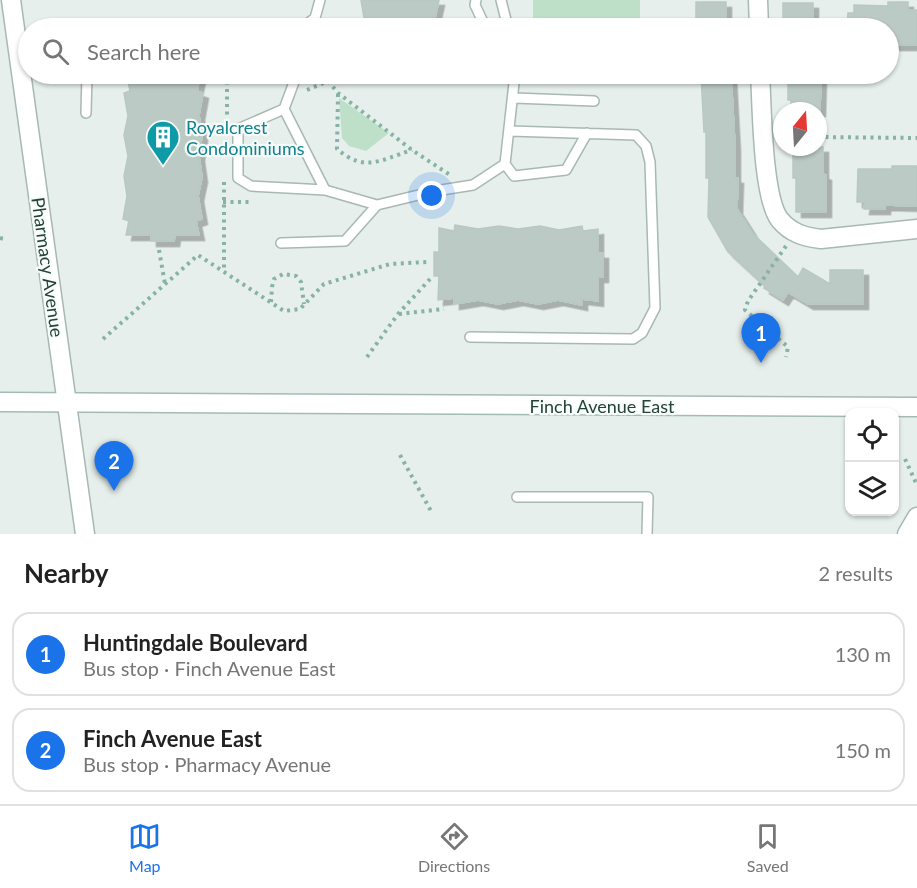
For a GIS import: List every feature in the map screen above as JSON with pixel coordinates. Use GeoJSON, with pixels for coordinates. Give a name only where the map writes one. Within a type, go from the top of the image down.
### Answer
{"type":"FeatureCollection","features":[{"type":"Feature","properties":{"kind":"main road","name":"Pharmacy Avenue"},"geometry":{"type":"LineString","coordinates":[[11,0],[18,51]]}},
{"type":"Feature","properties":{"kind":"main road"},"geometry":{"type":"LineString","coordinates":[[758,0],[759,18]]}},
{"type":"Feature","properties":{"kind":"main road","name":"Pharmacy Avenue"},"geometry":{"type":"LineString","coordinates":[[22,84],[85,534]]}},
{"type":"Feature","properties":{"kind":"main road"},"geometry":{"type":"LineString","coordinates":[[760,84],[763,136],[771,200],[779,219],[795,233],[806,237],[821,238],[917,229]]}},
{"type":"Feature","properties":{"kind":"main road","name":"Finch Avenue East"},"geometry":{"type":"LineString","coordinates":[[0,402],[917,407]]}},
{"type":"Feature","properties":{"kind":"main road"},"geometry":{"type":"LineString","coordinates":[[906,534],[917,517]]}},
{"type":"Feature","properties":{"kind":"lane"},"geometry":{"type":"LineString","coordinates":[[315,18],[320,0]]}},
{"type":"Feature","properties":{"kind":"lane"},"geometry":{"type":"LineString","coordinates":[[476,0],[475,5],[481,18]]}},
{"type":"Feature","properties":{"kind":"lane"},"geometry":{"type":"LineString","coordinates":[[501,0],[506,18]]}},
{"type":"Feature","properties":{"kind":"lane"},"geometry":{"type":"LineString","coordinates":[[86,113],[87,84]]}},
{"type":"Feature","properties":{"kind":"lane"},"geometry":{"type":"LineString","coordinates":[[293,84],[284,109],[238,129],[238,178],[251,186],[325,190],[377,205],[435,190],[473,185],[505,164]]}},
{"type":"Feature","properties":{"kind":"lane"},"geometry":{"type":"LineString","coordinates":[[514,84],[505,164],[514,176],[566,170],[587,134]]}},
{"type":"Feature","properties":{"kind":"lane"},"geometry":{"type":"LineString","coordinates":[[513,98],[594,101]]}},
{"type":"Feature","properties":{"kind":"lane"},"geometry":{"type":"LineString","coordinates":[[284,109],[325,190]]}},
{"type":"Feature","properties":{"kind":"lane"},"geometry":{"type":"LineString","coordinates":[[470,337],[633,339],[642,333],[655,308],[650,162],[646,146],[636,135],[510,131]]}},
{"type":"Feature","properties":{"kind":"lane"},"geometry":{"type":"LineString","coordinates":[[281,243],[345,241],[377,205]]}},
{"type":"Feature","properties":{"kind":"lane"},"geometry":{"type":"LineString","coordinates":[[516,497],[648,496],[647,534]]}},
{"type":"Feature","properties":{"kind":"path"},"geometry":{"type":"LineString","coordinates":[[330,84],[338,93],[412,150],[447,172],[459,188]]}},
{"type":"Feature","properties":{"kind":"path"},"geometry":{"type":"LineString","coordinates":[[338,93],[337,149],[350,160],[367,164],[412,150]]}},
{"type":"Feature","properties":{"kind":"path"},"geometry":{"type":"LineString","coordinates":[[827,137],[917,138]]}},
{"type":"Feature","properties":{"kind":"path"},"geometry":{"type":"LineString","coordinates":[[222,202],[224,271]]}},
{"type":"Feature","properties":{"kind":"path"},"geometry":{"type":"LineString","coordinates":[[786,357],[788,347],[745,310],[748,301],[795,233]]}},
{"type":"Feature","properties":{"kind":"path"},"geometry":{"type":"LineString","coordinates":[[159,250],[165,284]]}},
{"type":"Feature","properties":{"kind":"path"},"geometry":{"type":"LineString","coordinates":[[103,339],[198,255],[284,311],[300,309],[324,284],[390,264],[427,262]]}},
{"type":"Feature","properties":{"kind":"path"},"geometry":{"type":"LineString","coordinates":[[271,302],[274,279],[283,274],[296,276],[301,282],[304,304]]}},
{"type":"Feature","properties":{"kind":"path"},"geometry":{"type":"LineString","coordinates":[[367,357],[398,314],[431,278]]}},
{"type":"Feature","properties":{"kind":"path"},"geometry":{"type":"LineString","coordinates":[[398,314],[444,309]]}},
{"type":"Feature","properties":{"kind":"path"},"geometry":{"type":"LineString","coordinates":[[400,455],[431,511]]}},
{"type":"Feature","properties":{"kind":"path"},"geometry":{"type":"LineString","coordinates":[[905,459],[917,485]]}},
{"type":"Feature","properties":{"kind":"green space"},"geometry":{"type":"Polygon","coordinates":[[[533,0],[640,0],[640,18],[533,18],[533,0]]]}},
{"type":"Feature","properties":{"kind":"green space"},"geometry":{"type":"Polygon","coordinates":[[[339,98],[389,133],[366,151],[349,146],[342,138],[339,98]]]}},
{"type":"Feature","properties":{"kind":"building"},"geometry":{"type":"Polygon","coordinates":[[[361,0],[439,0],[435,18],[364,18],[361,0]]]}},
{"type":"Feature","properties":{"kind":"building"},"geometry":{"type":"Polygon","coordinates":[[[696,2],[726,2],[726,18],[696,18],[696,2]]]}},
{"type":"Feature","properties":{"kind":"building"},"geometry":{"type":"Polygon","coordinates":[[[888,2],[908,2],[908,10],[917,10],[917,45],[899,45],[899,18],[848,18],[848,13],[854,13],[854,5],[888,6],[888,2]]]}},
{"type":"Feature","properties":{"kind":"building"},"geometry":{"type":"Polygon","coordinates":[[[783,3],[813,3],[813,18],[783,18],[783,3]]]}},
{"type":"Feature","properties":{"kind":"building","name":"Royalcrest Condominiums"},"geometry":{"type":"Polygon","coordinates":[[[129,84],[198,84],[197,91],[203,93],[199,115],[202,136],[199,156],[202,177],[198,196],[202,219],[196,221],[199,235],[175,235],[174,241],[151,241],[151,235],[126,235],[129,221],[123,219],[127,196],[124,176],[128,156],[124,135],[128,116],[124,93],[130,91],[129,84]]]}},
{"type":"Feature","properties":{"kind":"building"},"geometry":{"type":"Polygon","coordinates":[[[702,84],[732,84],[735,178],[738,178],[737,209],[753,234],[798,277],[803,268],[830,284],[830,270],[863,270],[863,304],[808,304],[788,292],[783,300],[764,288],[766,287],[728,252],[708,217],[709,178],[706,178],[706,132],[704,132],[702,84]]]}},
{"type":"Feature","properties":{"kind":"building"},"geometry":{"type":"Polygon","coordinates":[[[788,84],[821,84],[820,102],[791,102],[788,100],[788,84]]]}},
{"type":"Feature","properties":{"kind":"building"},"geometry":{"type":"Polygon","coordinates":[[[793,156],[823,156],[823,174],[826,175],[826,212],[796,212],[796,178],[793,178],[793,156]]]}},
{"type":"Feature","properties":{"kind":"building"},"geometry":{"type":"Polygon","coordinates":[[[892,166],[917,166],[917,206],[885,205],[885,209],[864,209],[865,202],[857,202],[858,169],[892,169],[892,166]]]}},
{"type":"Feature","properties":{"kind":"building"},"geometry":{"type":"Polygon","coordinates":[[[455,225],[478,229],[499,226],[518,229],[540,226],[559,230],[582,226],[583,231],[598,229],[598,253],[603,253],[603,277],[598,277],[598,301],[582,299],[582,305],[558,300],[538,304],[518,300],[498,304],[478,300],[454,304],[454,298],[438,300],[439,276],[434,276],[434,252],[439,252],[439,228],[454,231],[455,225]]]}},
{"type":"Feature","properties":{"kind":"place","name":"Royalcrest Condominiums"},"geometry":{"type":"Point","coordinates":[163,166]}},
{"type":"Feature","properties":{"kind":"place","name":"Huntingdale Boulevard"},"geometry":{"type":"Point","coordinates":[761,363]}},
{"type":"Feature","properties":{"kind":"place","name":"Finch Avenue East"},"geometry":{"type":"Point","coordinates":[114,491]}}]}
